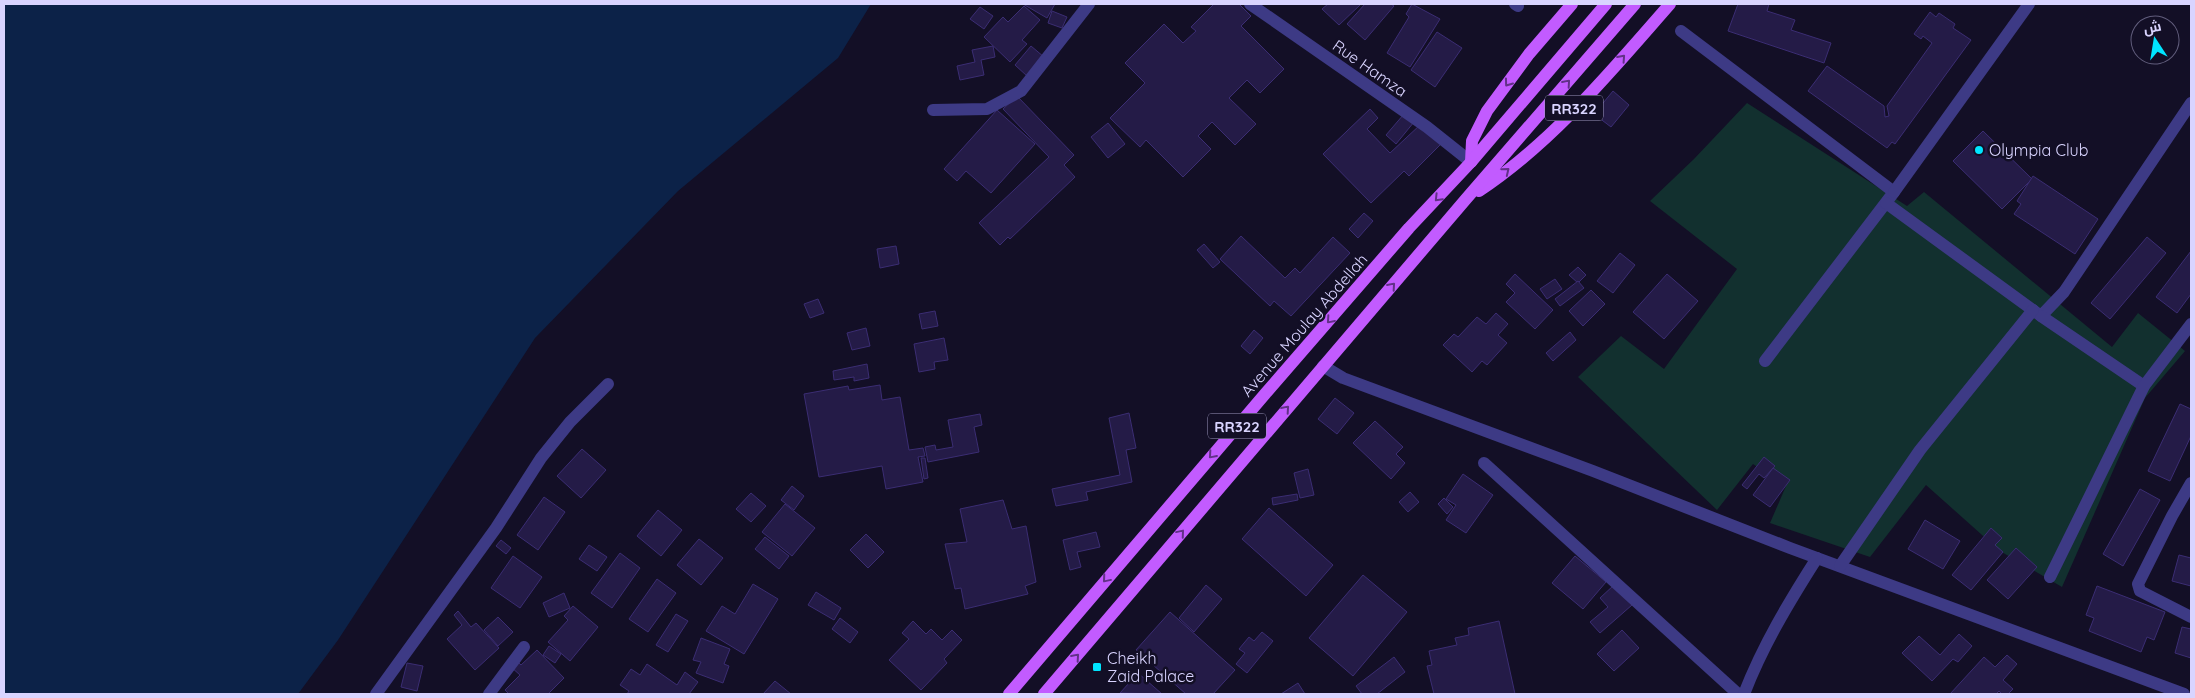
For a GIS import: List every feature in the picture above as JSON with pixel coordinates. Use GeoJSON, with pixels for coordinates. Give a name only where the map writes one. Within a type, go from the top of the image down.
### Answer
{"type":"FeatureCollection","features":[{"type":"Feature","properties":{"kind":"main road"},"geometry":{"type":"LineString","coordinates":[[1471,162],[1472,141],[1488,111],[1529,54],[1572,4]]}},
{"type":"Feature","properties":{"kind":"main road","name":"Avenue Moulay Abdellah"},"geometry":{"type":"LineString","coordinates":[[1009,694],[1265,394],[1409,228],[1471,162],[1606,4]]}},
{"type":"Feature","properties":{"kind":"main road","name":"RR322"},"geometry":{"type":"LineString","coordinates":[[1044,694],[1466,199],[1635,4]]}},
{"type":"Feature","properties":{"kind":"main road","name":"RR322"},"geometry":{"type":"LineString","coordinates":[[1466,199],[1499,178],[1536,148],[1670,4]]}},
{"type":"Feature","properties":{"kind":"street"},"geometry":{"type":"LineString","coordinates":[[933,110],[987,109],[1021,91],[1089,4]]}},
{"type":"Feature","properties":{"kind":"street","name":"Rue Hamza"},"geometry":{"type":"LineString","coordinates":[[1250,4],[1427,127],[1471,162]]}},
{"type":"Feature","properties":{"kind":"street"},"geometry":{"type":"LineString","coordinates":[[1765,361],[1886,203],[2029,4]]}},
{"type":"Feature","properties":{"kind":"street"},"geometry":{"type":"LineString","coordinates":[[1681,31],[1894,192]]}},
{"type":"Feature","properties":{"kind":"street"},"geometry":{"type":"LineString","coordinates":[[1840,566],[1920,450],[2037,313],[2064,292],[2191,104]]}},
{"type":"Feature","properties":{"kind":"street"},"geometry":{"type":"LineString","coordinates":[[1886,203],[2037,313],[2144,386]]}},
{"type":"Feature","properties":{"kind":"street"},"geometry":{"type":"LineString","coordinates":[[2050,577],[2144,386],[2189,330]]}},
{"type":"Feature","properties":{"kind":"street"},"geometry":{"type":"LineString","coordinates":[[1323,366],[1343,378],[1817,558],[2184,694]]}},
{"type":"Feature","properties":{"kind":"street"},"geometry":{"type":"LineString","coordinates":[[376,694],[496,528],[541,458],[570,422],[608,384]]}},
{"type":"Feature","properties":{"kind":"street"},"geometry":{"type":"LineString","coordinates":[[1484,463],[1738,694]]}},
{"type":"Feature","properties":{"kind":"street"},"geometry":{"type":"LineString","coordinates":[[2191,483],[2138,584],[2140,591],[2191,617]]}},
{"type":"Feature","properties":{"kind":"street"},"geometry":{"type":"LineString","coordinates":[[1744,694],[1775,625],[1817,558]]}},
{"type":"Feature","properties":{"kind":"street"},"geometry":{"type":"LineString","coordinates":[[490,694],[524,647]]}},
{"type":"Feature","properties":{"kind":"green space"},"geometry":{"type":"Polygon","coordinates":[[[1747,103],[1907,206],[1924,192],[2112,347],[2138,313],[2185,351],[2145,398],[2062,587],[2000,551],[1926,485],[1870,557],[1770,523],[1786,486],[1753,464],[1717,510],[1578,377],[1621,336],[1664,369],[1737,269],[1650,201],[1694,159],[1747,103]]]}},
{"type":"Feature","properties":{"kind":"water"},"geometry":{"type":"Polygon","coordinates":[[[4,4],[871,4],[838,58],[678,191],[535,338],[338,640],[298,694],[4,694],[4,4]]]}},
{"type":"Feature","properties":{"kind":"building"},"geometry":{"type":"Polygon","coordinates":[[[1023,4],[1055,4],[1047,18],[1023,4]]]}},
{"type":"Feature","properties":{"kind":"building"},"geometry":{"type":"Polygon","coordinates":[[[1214,4],[1239,4],[1251,16],[1241,26],[1284,69],[1260,93],[1247,80],[1229,98],[1256,124],[1235,145],[1212,122],[1198,136],[1211,149],[1183,177],[1146,140],[1140,147],[1110,118],[1145,83],[1125,63],[1164,24],[1183,43],[1196,31],[1191,27],[1214,4]]]}},
{"type":"Feature","properties":{"kind":"building"},"geometry":{"type":"Polygon","coordinates":[[[1328,4],[1360,5],[1339,25],[1322,9],[1328,4]]]}},
{"type":"Feature","properties":{"kind":"building"},"geometry":{"type":"Polygon","coordinates":[[[1365,4],[1391,4],[1394,6],[1365,40],[1347,24],[1365,4]]]}},
{"type":"Feature","properties":{"kind":"building"},"geometry":{"type":"Polygon","coordinates":[[[1412,4],[1440,19],[1410,67],[1387,53],[1409,17],[1406,14],[1412,4]]]}},
{"type":"Feature","properties":{"kind":"building"},"geometry":{"type":"Polygon","coordinates":[[[1738,4],[1769,4],[1767,11],[1795,20],[1791,30],[1831,43],[1824,63],[1728,31],[1738,4]]]}},
{"type":"Feature","properties":{"kind":"building"},"geometry":{"type":"Polygon","coordinates":[[[1024,6],[1040,20],[1022,40],[1027,44],[1010,62],[984,37],[1003,17],[1008,22],[1024,6]]]}},
{"type":"Feature","properties":{"kind":"building"},"geometry":{"type":"Polygon","coordinates":[[[980,7],[993,16],[984,29],[970,19],[980,7]]]}},
{"type":"Feature","properties":{"kind":"building"},"geometry":{"type":"Polygon","coordinates":[[[1052,11],[1067,17],[1062,28],[1048,23],[1052,11]]]}},
{"type":"Feature","properties":{"kind":"building"},"geometry":{"type":"Polygon","coordinates":[[[1930,12],[1936,17],[1939,13],[1955,24],[1953,28],[1971,40],[1895,144],[1892,142],[1887,148],[1808,91],[1827,66],[1884,106],[1885,117],[1889,116],[1887,106],[1932,43],[1923,36],[1921,39],[1914,34],[1930,12]]]}},
{"type":"Feature","properties":{"kind":"building"},"geometry":{"type":"Polygon","coordinates":[[[1437,32],[1462,48],[1435,87],[1411,70],[1437,32]]]}},
{"type":"Feature","properties":{"kind":"building"},"geometry":{"type":"Polygon","coordinates":[[[993,46],[995,57],[981,60],[984,75],[960,80],[957,66],[975,62],[972,50],[993,46]]]}},
{"type":"Feature","properties":{"kind":"building"},"geometry":{"type":"Polygon","coordinates":[[[1031,46],[1044,57],[1027,76],[1015,65],[1031,46]]]}},
{"type":"Feature","properties":{"kind":"building"},"geometry":{"type":"Polygon","coordinates":[[[1613,91],[1629,105],[1611,127],[1594,114],[1613,91]]]}},
{"type":"Feature","properties":{"kind":"building"},"geometry":{"type":"Polygon","coordinates":[[[1017,96],[1074,155],[1064,165],[1075,177],[1010,239],[1008,237],[1000,245],[979,223],[1049,157],[1003,109],[1017,96]]]}},
{"type":"Feature","properties":{"kind":"building"},"geometry":{"type":"Polygon","coordinates":[[[1370,109],[1378,118],[1367,129],[1390,153],[1421,124],[1441,144],[1409,176],[1404,171],[1371,203],[1323,154],[1370,109]]]}},
{"type":"Feature","properties":{"kind":"building"},"geometry":{"type":"Polygon","coordinates":[[[997,110],[1035,144],[991,193],[966,171],[957,181],[944,169],[997,110]]]}},
{"type":"Feature","properties":{"kind":"building"},"geometry":{"type":"Polygon","coordinates":[[[1404,114],[1414,122],[1396,144],[1386,135],[1404,114]]]}},
{"type":"Feature","properties":{"kind":"building"},"geometry":{"type":"Polygon","coordinates":[[[1108,123],[1125,144],[1108,158],[1091,137],[1108,123]]]}},
{"type":"Feature","properties":{"kind":"building"},"geometry":{"type":"Polygon","coordinates":[[[1983,131],[2032,179],[2002,209],[1953,161],[1983,131]]]}},
{"type":"Feature","properties":{"kind":"building"},"geometry":{"type":"Polygon","coordinates":[[[2033,176],[2098,219],[2075,254],[2014,214],[2021,204],[2017,201],[2033,176]]]}},
{"type":"Feature","properties":{"kind":"building"},"geometry":{"type":"Polygon","coordinates":[[[1364,213],[1373,221],[1358,238],[1349,229],[1364,213]]]}},
{"type":"Feature","properties":{"kind":"building"},"geometry":{"type":"Polygon","coordinates":[[[1241,236],[1285,278],[1295,268],[1300,273],[1333,237],[1350,253],[1291,316],[1274,301],[1270,306],[1220,259],[1241,236]]]}},
{"type":"Feature","properties":{"kind":"building"},"geometry":{"type":"Polygon","coordinates":[[[2147,237],[2166,253],[2110,319],[2091,303],[2147,237]]]}},
{"type":"Feature","properties":{"kind":"building"},"geometry":{"type":"Polygon","coordinates":[[[1204,244],[1220,262],[1213,268],[1197,250],[1204,244]]]}},
{"type":"Feature","properties":{"kind":"building"},"geometry":{"type":"Polygon","coordinates":[[[896,246],[899,264],[880,268],[877,249],[896,246]]]}},
{"type":"Feature","properties":{"kind":"building"},"geometry":{"type":"Polygon","coordinates":[[[2191,251],[2191,294],[2177,313],[2156,297],[2191,251]]]}},
{"type":"Feature","properties":{"kind":"building"},"geometry":{"type":"Polygon","coordinates":[[[1620,253],[1635,265],[1613,293],[1597,281],[1620,253]]]}},
{"type":"Feature","properties":{"kind":"building"},"geometry":{"type":"Polygon","coordinates":[[[1578,267],[1586,275],[1578,283],[1569,275],[1578,267]]]}},
{"type":"Feature","properties":{"kind":"building"},"geometry":{"type":"Polygon","coordinates":[[[1515,274],[1553,310],[1535,329],[1506,302],[1515,293],[1506,284],[1515,274]]]}},
{"type":"Feature","properties":{"kind":"building"},"geometry":{"type":"Polygon","coordinates":[[[1667,274],[1698,301],[1664,339],[1633,312],[1667,274]]]}},
{"type":"Feature","properties":{"kind":"building"},"geometry":{"type":"Polygon","coordinates":[[[1555,279],[1562,289],[1547,299],[1540,289],[1555,279]]]}},
{"type":"Feature","properties":{"kind":"building"},"geometry":{"type":"Polygon","coordinates":[[[1578,281],[1584,288],[1560,306],[1555,299],[1578,281]]]}},
{"type":"Feature","properties":{"kind":"building"},"geometry":{"type":"Polygon","coordinates":[[[1591,290],[1605,304],[1583,326],[1569,311],[1591,290]]]}},
{"type":"Feature","properties":{"kind":"building"},"geometry":{"type":"Polygon","coordinates":[[[818,299],[824,313],[810,318],[804,304],[818,299]]]}},
{"type":"Feature","properties":{"kind":"building"},"geometry":{"type":"Polygon","coordinates":[[[935,311],[938,326],[922,329],[919,314],[935,311]]]}},
{"type":"Feature","properties":{"kind":"building"},"geometry":{"type":"Polygon","coordinates":[[[1496,313],[1508,324],[1498,335],[1507,343],[1487,365],[1482,361],[1472,372],[1443,345],[1454,334],[1458,337],[1477,317],[1486,324],[1496,313]]]}},
{"type":"Feature","properties":{"kind":"building"},"geometry":{"type":"Polygon","coordinates":[[[866,328],[870,346],[852,350],[847,333],[866,328]]]}},
{"type":"Feature","properties":{"kind":"building"},"geometry":{"type":"Polygon","coordinates":[[[1254,330],[1263,338],[1250,354],[1241,346],[1254,330]]]}},
{"type":"Feature","properties":{"kind":"building"},"geometry":{"type":"Polygon","coordinates":[[[1570,332],[1576,340],[1553,361],[1546,353],[1570,332]]]}},
{"type":"Feature","properties":{"kind":"building"},"geometry":{"type":"Polygon","coordinates":[[[944,338],[948,360],[934,362],[935,369],[919,372],[914,344],[944,338]]]}},
{"type":"Feature","properties":{"kind":"building"},"geometry":{"type":"Polygon","coordinates":[[[867,364],[869,378],[854,381],[854,377],[834,380],[833,371],[867,364]]]}},
{"type":"Feature","properties":{"kind":"building"},"geometry":{"type":"Polygon","coordinates":[[[880,385],[882,400],[900,397],[909,450],[923,448],[925,456],[918,457],[923,482],[886,489],[882,466],[819,477],[804,394],[848,386],[849,390],[880,385]]]}},
{"type":"Feature","properties":{"kind":"building"},"geometry":{"type":"Polygon","coordinates":[[[1335,398],[1354,413],[1337,434],[1318,419],[1335,398]]]}},
{"type":"Feature","properties":{"kind":"building"},"geometry":{"type":"Polygon","coordinates":[[[2180,404],[2191,409],[2191,436],[2170,481],[2148,471],[2180,404]]]}},
{"type":"Feature","properties":{"kind":"building"},"geometry":{"type":"Polygon","coordinates":[[[1129,413],[1136,448],[1126,450],[1132,482],[1086,492],[1088,500],[1056,506],[1052,489],[1120,475],[1109,418],[1129,413]]]}},
{"type":"Feature","properties":{"kind":"building"},"geometry":{"type":"Polygon","coordinates":[[[980,414],[982,425],[974,427],[979,452],[928,462],[925,447],[935,445],[936,450],[953,447],[948,420],[980,414]]]}},
{"type":"Feature","properties":{"kind":"building"},"geometry":{"type":"Polygon","coordinates":[[[1375,421],[1403,447],[1396,454],[1405,463],[1391,479],[1353,443],[1375,421]]]}},
{"type":"Feature","properties":{"kind":"building"},"geometry":{"type":"Polygon","coordinates":[[[582,449],[606,470],[581,498],[557,476],[582,449]]]}},
{"type":"Feature","properties":{"kind":"building"},"geometry":{"type":"Polygon","coordinates":[[[1764,457],[1775,466],[1764,478],[1759,474],[1747,489],[1742,485],[1764,457]]]}},
{"type":"Feature","properties":{"kind":"building"},"geometry":{"type":"Polygon","coordinates":[[[921,458],[925,458],[928,478],[924,479],[921,458]]]}},
{"type":"Feature","properties":{"kind":"building"},"geometry":{"type":"Polygon","coordinates":[[[1773,468],[1790,480],[1770,507],[1753,495],[1773,468]]]}},
{"type":"Feature","properties":{"kind":"building"},"geometry":{"type":"Polygon","coordinates":[[[1308,469],[1314,495],[1300,498],[1294,473],[1308,469]]]}},
{"type":"Feature","properties":{"kind":"building"},"geometry":{"type":"Polygon","coordinates":[[[1463,474],[1493,495],[1466,533],[1446,520],[1456,505],[1446,499],[1463,474]]]}},
{"type":"Feature","properties":{"kind":"building"},"geometry":{"type":"Polygon","coordinates":[[[792,486],[804,496],[794,510],[781,500],[792,486]]]}},
{"type":"Feature","properties":{"kind":"building"},"geometry":{"type":"Polygon","coordinates":[[[2140,489],[2160,500],[2123,566],[2103,554],[2140,489]]]}},
{"type":"Feature","properties":{"kind":"building"},"geometry":{"type":"Polygon","coordinates":[[[1410,492],[1419,502],[1408,512],[1399,502],[1410,492]]]}},
{"type":"Feature","properties":{"kind":"building"},"geometry":{"type":"Polygon","coordinates":[[[751,493],[766,506],[751,522],[736,509],[751,493]]]}},
{"type":"Feature","properties":{"kind":"building"},"geometry":{"type":"Polygon","coordinates":[[[1297,494],[1298,500],[1273,505],[1272,498],[1297,494]]]}},
{"type":"Feature","properties":{"kind":"building"},"geometry":{"type":"Polygon","coordinates":[[[544,497],[565,512],[538,550],[517,535],[544,497]]]}},
{"type":"Feature","properties":{"kind":"building"},"geometry":{"type":"Polygon","coordinates":[[[1444,498],[1453,507],[1447,514],[1438,504],[1444,498]]]}},
{"type":"Feature","properties":{"kind":"building"},"geometry":{"type":"Polygon","coordinates":[[[1003,500],[1012,529],[1026,526],[1036,582],[1025,586],[1028,594],[965,609],[961,588],[955,589],[945,544],[967,542],[960,509],[1003,500]]]}},
{"type":"Feature","properties":{"kind":"building"},"geometry":{"type":"Polygon","coordinates":[[[785,504],[815,528],[792,556],[762,532],[785,504]]]}},
{"type":"Feature","properties":{"kind":"building"},"geometry":{"type":"Polygon","coordinates":[[[1269,508],[1333,565],[1306,596],[1242,539],[1269,508]]]}},
{"type":"Feature","properties":{"kind":"building"},"geometry":{"type":"Polygon","coordinates":[[[658,510],[682,530],[661,556],[637,536],[658,510]]]}},
{"type":"Feature","properties":{"kind":"building"},"geometry":{"type":"Polygon","coordinates":[[[1925,520],[1960,541],[1943,569],[1908,549],[1925,520]]]}},
{"type":"Feature","properties":{"kind":"building"},"geometry":{"type":"Polygon","coordinates":[[[1991,528],[2002,538],[1995,545],[2003,552],[1971,590],[1952,575],[1991,528]]]}},
{"type":"Feature","properties":{"kind":"building"},"geometry":{"type":"Polygon","coordinates":[[[1096,532],[1100,547],[1077,552],[1081,567],[1070,570],[1063,540],[1096,532]]]}},
{"type":"Feature","properties":{"kind":"building"},"geometry":{"type":"Polygon","coordinates":[[[866,534],[884,552],[868,568],[850,550],[866,534]]]}},
{"type":"Feature","properties":{"kind":"building"},"geometry":{"type":"Polygon","coordinates":[[[765,537],[789,556],[779,569],[755,549],[765,537]]]}},
{"type":"Feature","properties":{"kind":"building"},"geometry":{"type":"Polygon","coordinates":[[[699,539],[723,558],[701,585],[677,565],[699,539]]]}},
{"type":"Feature","properties":{"kind":"building"},"geometry":{"type":"Polygon","coordinates":[[[501,540],[511,548],[506,554],[496,546],[501,540]]]}},
{"type":"Feature","properties":{"kind":"building"},"geometry":{"type":"Polygon","coordinates":[[[589,545],[607,557],[597,571],[579,559],[589,545]]]}},
{"type":"Feature","properties":{"kind":"building"},"geometry":{"type":"Polygon","coordinates":[[[2016,548],[2037,567],[2008,599],[1987,580],[2016,548]]]}},
{"type":"Feature","properties":{"kind":"building"},"geometry":{"type":"Polygon","coordinates":[[[620,553],[640,568],[612,608],[591,593],[620,553]]]}},
{"type":"Feature","properties":{"kind":"building"},"geometry":{"type":"Polygon","coordinates":[[[2179,555],[2191,558],[2191,586],[2172,581],[2179,555]]]}},
{"type":"Feature","properties":{"kind":"building"},"geometry":{"type":"Polygon","coordinates":[[[513,556],[542,577],[520,608],[491,588],[513,556]]]}},
{"type":"Feature","properties":{"kind":"building"},"geometry":{"type":"Polygon","coordinates":[[[1575,556],[1606,582],[1583,609],[1552,583],[1575,556]]]}},
{"type":"Feature","properties":{"kind":"building"},"geometry":{"type":"Polygon","coordinates":[[[1363,575],[1407,612],[1353,676],[1309,638],[1363,575]]]}},
{"type":"Feature","properties":{"kind":"building"},"geometry":{"type":"Polygon","coordinates":[[[657,579],[676,593],[648,632],[629,619],[657,579]]]}},
{"type":"Feature","properties":{"kind":"building"},"geometry":{"type":"Polygon","coordinates":[[[753,584],[778,599],[744,654],[706,631],[722,606],[735,614],[753,584]]]}},
{"type":"Feature","properties":{"kind":"building"},"geometry":{"type":"Polygon","coordinates":[[[1206,585],[1222,599],[1194,632],[1179,618],[1206,585]]]}},
{"type":"Feature","properties":{"kind":"building"},"geometry":{"type":"Polygon","coordinates":[[[1614,585],[1632,605],[1600,633],[1590,622],[1608,607],[1600,598],[1614,585]]]}},
{"type":"Feature","properties":{"kind":"building"},"geometry":{"type":"Polygon","coordinates":[[[2097,586],[2165,612],[2154,640],[2147,637],[2141,652],[2089,631],[2094,618],[2086,615],[2097,586]]]}},
{"type":"Feature","properties":{"kind":"building"},"geometry":{"type":"Polygon","coordinates":[[[816,592],[841,608],[834,620],[808,605],[816,592]]]}},
{"type":"Feature","properties":{"kind":"building"},"geometry":{"type":"Polygon","coordinates":[[[564,593],[570,608],[549,617],[543,603],[564,593]]]}},
{"type":"Feature","properties":{"kind":"building"},"geometry":{"type":"Polygon","coordinates":[[[573,606],[598,627],[570,661],[548,642],[568,620],[564,616],[573,606]]]}},
{"type":"Feature","properties":{"kind":"building"},"geometry":{"type":"Polygon","coordinates":[[[458,611],[471,627],[476,623],[499,648],[475,670],[447,639],[462,625],[454,615],[458,611]]]}},
{"type":"Feature","properties":{"kind":"building"},"geometry":{"type":"Polygon","coordinates":[[[1170,612],[1235,670],[1213,694],[1186,694],[1136,650],[1170,612]]]}},
{"type":"Feature","properties":{"kind":"building"},"geometry":{"type":"Polygon","coordinates":[[[676,614],[688,621],[668,652],[656,645],[676,614]]]}},
{"type":"Feature","properties":{"kind":"building"},"geometry":{"type":"Polygon","coordinates":[[[498,617],[513,632],[498,646],[484,630],[498,617]]]}},
{"type":"Feature","properties":{"kind":"building"},"geometry":{"type":"Polygon","coordinates":[[[840,618],[858,632],[850,643],[832,629],[840,618]]]}},
{"type":"Feature","properties":{"kind":"building"},"geometry":{"type":"Polygon","coordinates":[[[913,621],[926,634],[931,629],[942,640],[952,630],[962,640],[944,659],[947,663],[921,690],[889,660],[909,639],[902,633],[913,621]]]}},
{"type":"Feature","properties":{"kind":"building"},"geometry":{"type":"Polygon","coordinates":[[[1499,621],[1515,694],[1434,694],[1427,666],[1432,665],[1429,651],[1457,645],[1455,638],[1469,635],[1468,628],[1499,621]]]}},
{"type":"Feature","properties":{"kind":"building"},"geometry":{"type":"Polygon","coordinates":[[[2182,627],[2191,629],[2191,658],[2175,653],[2182,627]]]}},
{"type":"Feature","properties":{"kind":"building"},"geometry":{"type":"Polygon","coordinates":[[[1622,630],[1639,648],[1614,671],[1597,654],[1622,630]]]}},
{"type":"Feature","properties":{"kind":"building"},"geometry":{"type":"Polygon","coordinates":[[[1262,632],[1273,641],[1247,673],[1236,664],[1245,653],[1239,649],[1249,637],[1254,641],[1262,632]]]}},
{"type":"Feature","properties":{"kind":"building"},"geometry":{"type":"Polygon","coordinates":[[[1959,634],[1972,646],[1958,662],[1953,659],[1932,681],[1902,653],[1919,636],[1940,655],[1959,634]]]}},
{"type":"Feature","properties":{"kind":"building"},"geometry":{"type":"Polygon","coordinates":[[[701,638],[730,649],[724,664],[729,666],[723,683],[696,673],[701,662],[693,660],[701,638]]]}},
{"type":"Feature","properties":{"kind":"building"},"geometry":{"type":"Polygon","coordinates":[[[549,646],[561,654],[555,663],[543,655],[549,646]]]}},
{"type":"Feature","properties":{"kind":"building"},"geometry":{"type":"Polygon","coordinates":[[[537,650],[564,678],[548,694],[509,694],[505,690],[520,675],[511,667],[517,661],[521,665],[537,650]]]}},
{"type":"Feature","properties":{"kind":"building"},"geometry":{"type":"Polygon","coordinates":[[[2007,655],[2017,664],[2003,680],[2013,689],[2008,694],[2002,694],[1999,691],[1996,694],[1950,694],[1984,657],[1995,667],[2007,655]]]}},
{"type":"Feature","properties":{"kind":"building"},"geometry":{"type":"Polygon","coordinates":[[[1394,657],[1405,672],[1377,694],[1362,694],[1356,686],[1394,657]]]}},
{"type":"Feature","properties":{"kind":"building"},"geometry":{"type":"Polygon","coordinates":[[[407,663],[423,666],[417,691],[401,687],[407,663]]]}},
{"type":"Feature","properties":{"kind":"building"},"geometry":{"type":"Polygon","coordinates":[[[647,664],[677,685],[685,672],[698,682],[689,694],[627,694],[629,691],[620,685],[631,669],[640,675],[647,664]]]}},
{"type":"Feature","properties":{"kind":"building"},"geometry":{"type":"Polygon","coordinates":[[[1138,673],[1162,694],[1120,693],[1138,673]]]}},
{"type":"Feature","properties":{"kind":"building"},"geometry":{"type":"Polygon","coordinates":[[[775,681],[791,694],[763,694],[775,681]]]}},
{"type":"Feature","properties":{"kind":"building"},"geometry":{"type":"Polygon","coordinates":[[[1298,683],[1305,694],[1281,694],[1298,683]]]}},
{"type":"Feature","properties":{"kind":"place","name":"Olympia Club"},"geometry":{"type":"Point","coordinates":[1979,150]}},
{"type":"Feature","properties":{"kind":"place","name":"Cheikh Zaid Palace"},"geometry":{"type":"Point","coordinates":[1097,667]}}]}
